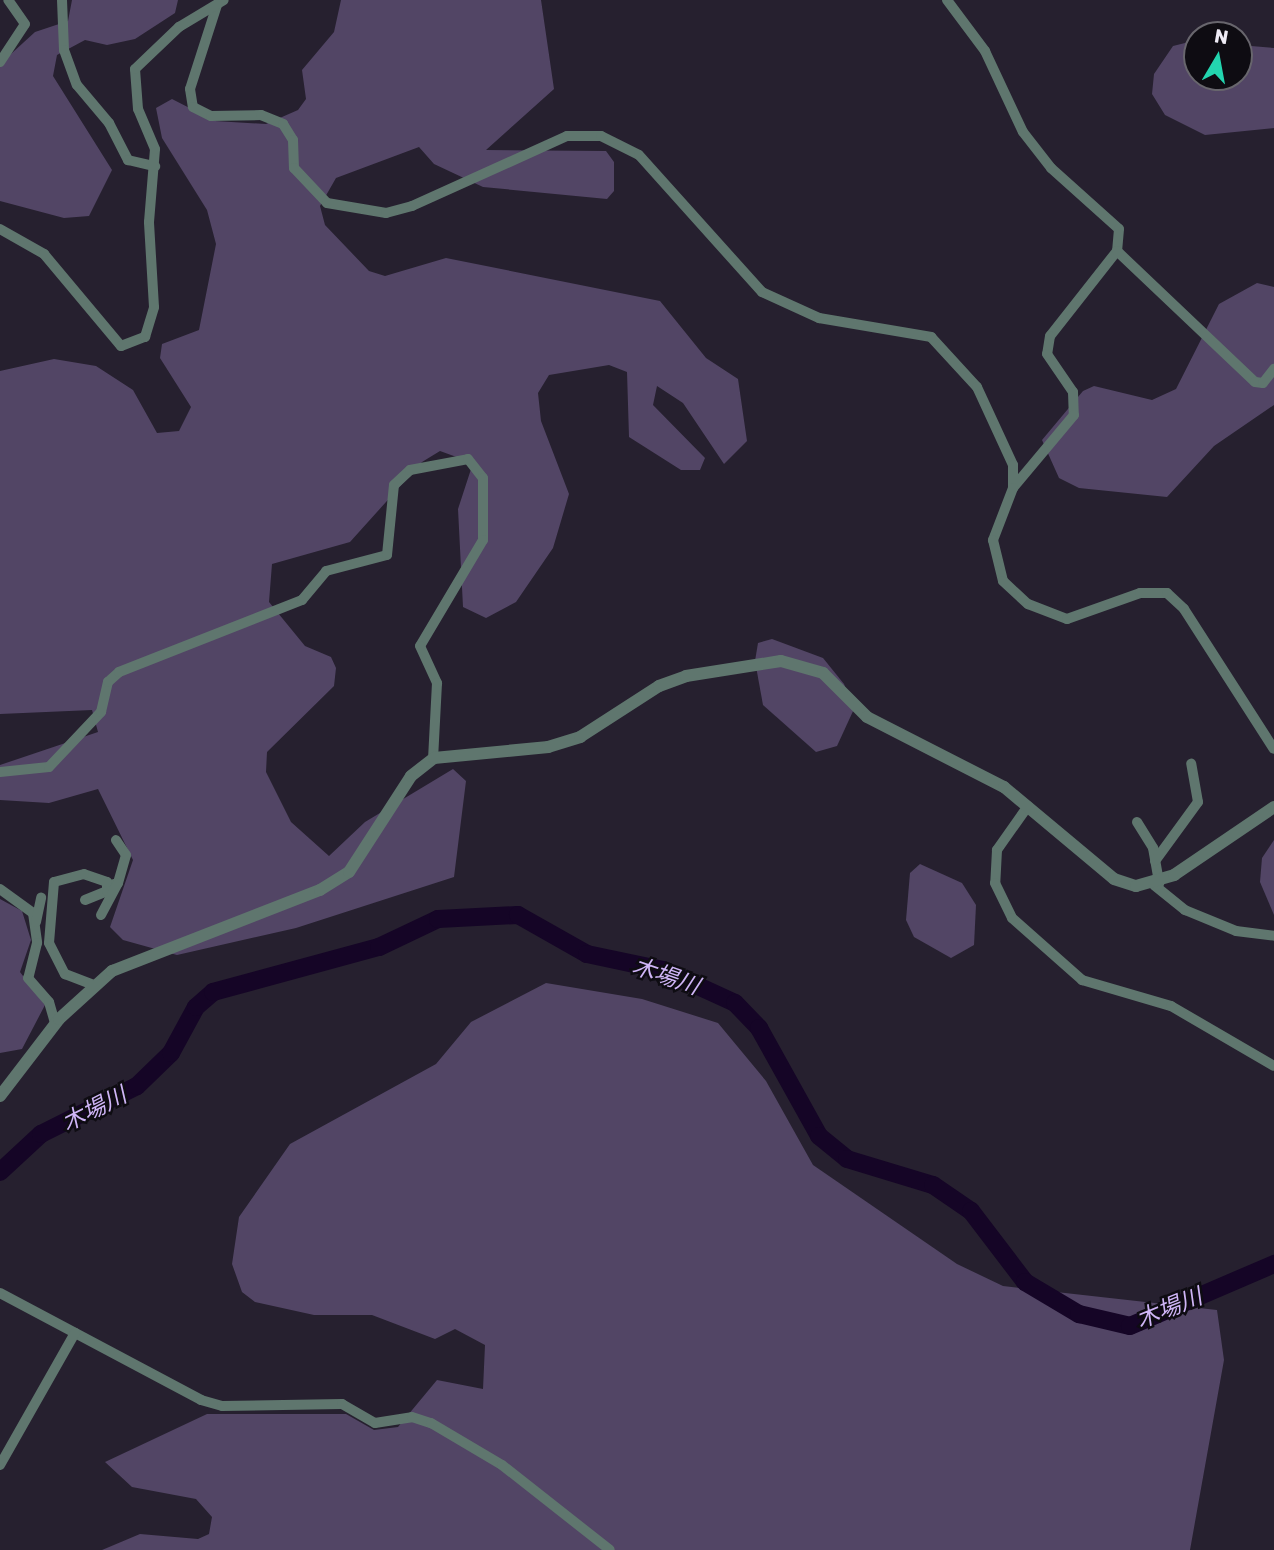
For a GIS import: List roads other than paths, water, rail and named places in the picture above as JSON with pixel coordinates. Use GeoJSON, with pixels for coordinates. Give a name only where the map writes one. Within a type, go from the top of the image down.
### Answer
{"type":"FeatureCollection","features":[{"type":"Feature","properties":{"kind":"street"},"geometry":{"type":"LineString","coordinates":[[0,62],[25,24],[8,0]]}},
{"type":"Feature","properties":{"kind":"street"},"geometry":{"type":"LineString","coordinates":[[62,0],[64,50],[77,85],[109,123],[128,160],[155,166]]}},
{"type":"Feature","properties":{"kind":"street"},"geometry":{"type":"LineString","coordinates":[[947,0],[985,51],[1023,132],[1051,168],[1119,229],[1117,251],[1050,336],[1047,354],[1073,392],[1074,415],[1013,488],[993,540],[1003,581],[1028,604],[1067,618],[1084,618],[1140,593],[1167,593],[1185,609],[1274,749]]}},
{"type":"Feature","properties":{"kind":"street"},"geometry":{"type":"LineString","coordinates":[[0,229],[44,254],[106,332],[121,346],[134,346],[150,330],[154,306],[149,222],[155,166],[138,109],[135,69],[179,27],[220,3]]}},
{"type":"Feature","properties":{"kind":"street"},"geometry":{"type":"LineString","coordinates":[[220,3],[190,89],[193,107],[211,116],[261,115],[283,124],[293,140],[294,168],[327,203],[386,213],[567,136],[619,141],[639,155],[750,284],[819,318],[919,331],[944,348],[977,387],[1005,441],[1013,488]]}},
{"type":"Feature","properties":{"kind":"street"},"geometry":{"type":"LineString","coordinates":[[1117,251],[1255,382],[1263,383],[1274,369]]}},
{"type":"Feature","properties":{"kind":"street"},"geometry":{"type":"LineString","coordinates":[[0,772],[49,766],[101,712],[108,682],[119,672],[302,600],[326,571],[387,555],[394,485],[410,470],[468,459],[484,478],[483,540],[420,646],[437,683],[433,760]]}},
{"type":"Feature","properties":{"kind":"street"},"geometry":{"type":"LineString","coordinates":[[0,1096],[55,1023],[93,985],[135,959],[320,890],[349,872],[411,776],[433,760],[456,751],[548,747],[580,737],[659,686],[686,676],[798,662],[846,690],[891,733],[977,772],[1028,806],[1114,879],[1156,884],[1185,910],[1236,932],[1274,936]]}},
{"type":"Feature","properties":{"kind":"street"},"geometry":{"type":"LineString","coordinates":[[1155,861],[1198,802],[1191,764]]}},
{"type":"Feature","properties":{"kind":"street"},"geometry":{"type":"LineString","coordinates":[[1028,806],[997,850],[995,883],[1012,918],[1082,980],[1171,1006],[1274,1066]]}},
{"type":"Feature","properties":{"kind":"street"},"geometry":{"type":"LineString","coordinates":[[1156,884],[1274,807]]}},
{"type":"Feature","properties":{"kind":"street"},"geometry":{"type":"LineString","coordinates":[[1137,822],[1155,861],[1156,884]]}},
{"type":"Feature","properties":{"kind":"street"},"geometry":{"type":"LineString","coordinates":[[101,915],[126,855],[116,840]]}},
{"type":"Feature","properties":{"kind":"street"},"geometry":{"type":"LineString","coordinates":[[93,985],[65,974],[49,943],[54,882],[84,874],[112,884]]}},
{"type":"Feature","properties":{"kind":"street"},"geometry":{"type":"LineString","coordinates":[[85,900],[112,884]]}},
{"type":"Feature","properties":{"kind":"street"},"geometry":{"type":"LineString","coordinates":[[2,894],[37,924],[51,926]]}},
{"type":"Feature","properties":{"kind":"street"},"geometry":{"type":"LineString","coordinates":[[41,898],[28,978],[49,1002],[55,1023]]}},
{"type":"Feature","properties":{"kind":"street"},"geometry":{"type":"LineString","coordinates":[[0,1293],[222,1406],[342,1404],[375,1423],[412,1417],[431,1423],[502,1465],[610,1550]]}},
{"type":"Feature","properties":{"kind":"street"},"geometry":{"type":"LineString","coordinates":[[0,1465],[75,1333]]}},
{"type":"Feature","properties":{"kind":"waterway","name":"木場川"},"geometry":{"type":"LineString","coordinates":[[0,1172],[41,1134],[137,1086],[171,1053],[196,1007],[213,992],[379,947],[438,919],[518,915],[587,954],[663,970],[735,1003],[759,1028],[819,1136],[847,1159],[933,1185],[971,1211],[1025,1282],[1079,1314],[1130,1326],[1274,1264]]}}]}
